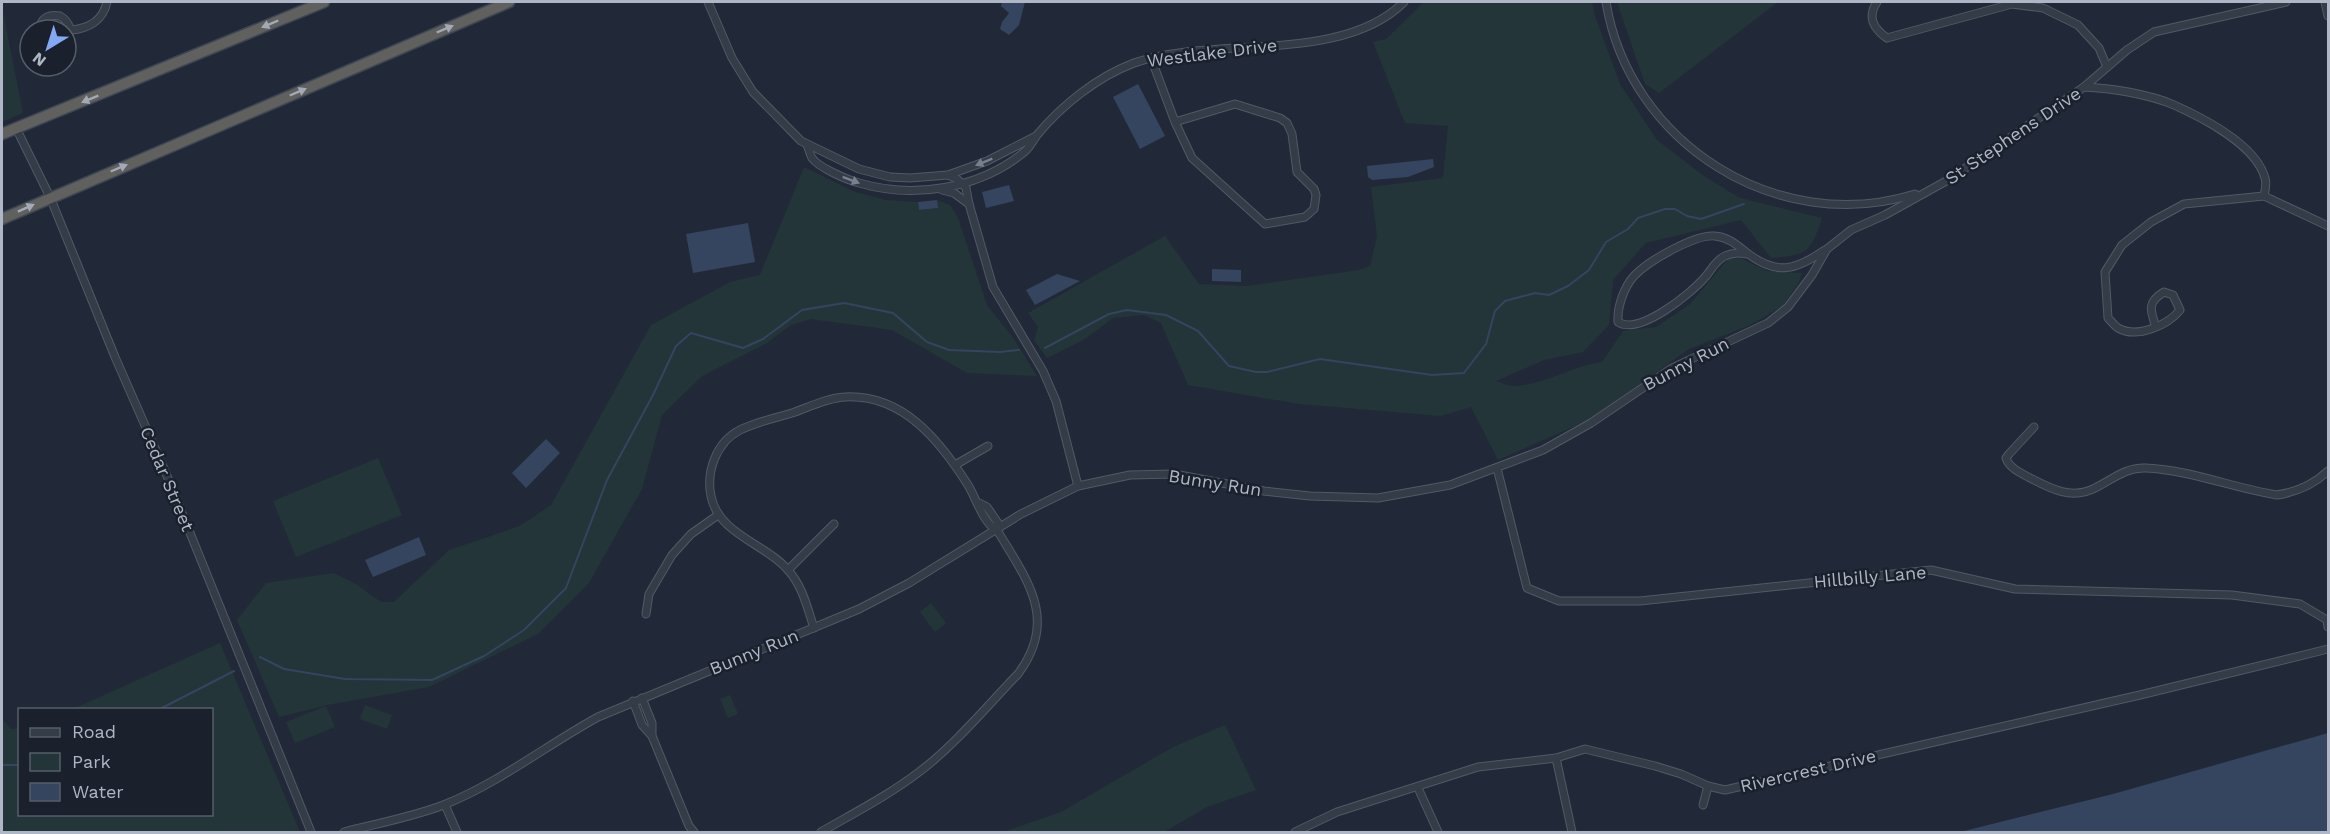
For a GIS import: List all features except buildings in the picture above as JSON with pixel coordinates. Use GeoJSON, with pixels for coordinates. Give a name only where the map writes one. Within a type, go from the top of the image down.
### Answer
{"type":"FeatureCollection","features":[{"type":"Feature","properties":{"kind":"highway"},"geometry":{"type":"LineString","coordinates":[[2,134],[324,2]]}},
{"type":"Feature","properties":{"kind":"highway"},"geometry":{"type":"LineString","coordinates":[[2,219],[509,2]]}},
{"type":"Feature","properties":{"kind":"street"},"geometry":{"type":"LineString","coordinates":[[78,29],[89,27],[99,18],[107,2]]}},
{"type":"Feature","properties":{"kind":"street","name":"Westlake Drive"},"geometry":{"type":"LineString","coordinates":[[708,2],[732,58],[753,92],[807,145],[812,159],[852,181],[894,190],[938,189],[963,183],[999,168],[1023,153],[1036,136],[1074,98],[1120,68],[1151,58],[1314,42],[1353,32],[1385,16],[1404,2]]}},
{"type":"Feature","properties":{"kind":"street"},"geometry":{"type":"LineString","coordinates":[[1606,2],[1617,43],[1631,76],[1655,112],[1676,135],[1704,159],[1731,176],[1763,191],[1799,199],[1842,204],[1883,201],[1929,189]]}},
{"type":"Feature","properties":{"kind":"street"},"geometry":{"type":"LineString","coordinates":[[1877,2],[1872,9],[1871,19],[1876,30],[1887,38],[2012,4],[2043,8],[2078,25],[2099,48],[2107,67]]}},
{"type":"Feature","properties":{"kind":"street"},"geometry":{"type":"LineString","coordinates":[[2084,87],[2127,50],[2154,32],[2286,2]]}},
{"type":"Feature","properties":{"kind":"street"},"geometry":{"type":"LineString","coordinates":[[2325,2],[2328,16]]}},
{"type":"Feature","properties":{"kind":"street"},"geometry":{"type":"LineString","coordinates":[[45,18],[53,15],[61,18]]}},
{"type":"Feature","properties":{"kind":"street"},"geometry":{"type":"LineString","coordinates":[[1151,58],[1174,122],[1192,158],[1265,224],[1305,217],[1314,209],[1316,195],[1314,189],[1297,172],[1292,134],[1287,123],[1280,118],[1235,104],[1174,122]]}},
{"type":"Feature","properties":{"kind":"street","name":"St Stephens Drive"},"geometry":{"type":"LineString","coordinates":[[1929,189],[1948,180],[2084,87],[2109,88],[2172,104],[2233,137],[2261,167],[2266,180],[2264,196]]}},
{"type":"Feature","properties":{"kind":"street","name":"Cedar Street"},"geometry":{"type":"LineString","coordinates":[[16,128],[50,197],[168,479],[311,832]]}},
{"type":"Feature","properties":{"kind":"street","name":"Westlake Drive"},"geometry":{"type":"LineString","coordinates":[[807,145],[859,169],[878,175],[910,178],[948,175],[987,161],[1036,136]]}},
{"type":"Feature","properties":{"kind":"street"},"geometry":{"type":"LineString","coordinates":[[948,175],[963,183],[969,197],[969,204],[993,287],[1042,371],[1056,401],[1078,486]]}},
{"type":"Feature","properties":{"kind":"street"},"geometry":{"type":"LineString","coordinates":[[938,189],[954,193],[969,204]]}},
{"type":"Feature","properties":{"kind":"street","name":"Bunny Run"},"geometry":{"type":"LineString","coordinates":[[344,832],[445,805],[498,778],[564,736],[633,701],[814,628],[909,584],[1021,514],[1078,486],[1130,475],[1174,474],[1254,489],[1310,496],[1378,498],[1450,485],[1543,450],[1591,423],[1672,368],[1707,349],[1768,323],[1788,307],[1812,275],[1827,249],[1851,230],[1885,215],[1929,189]]}},
{"type":"Feature","properties":{"kind":"street"},"geometry":{"type":"LineString","coordinates":[[2156,327],[2151,307],[2154,298],[2164,292],[2173,295],[2180,310],[2174,317],[2156,327],[2137,332],[2119,329],[2108,318],[2105,272],[2122,245],[2151,222],[2184,204],[2264,196],[2328,226]]}},
{"type":"Feature","properties":{"kind":"street"},"geometry":{"type":"LineString","coordinates":[[1748,254],[1733,252],[1724,256],[1705,278],[1658,316],[1637,324],[1621,325],[1618,322],[1617,315],[1623,295],[1634,277],[1649,264],[1677,248],[1712,235],[1724,237],[1762,262],[1781,269],[1805,264],[1827,249]]}},
{"type":"Feature","properties":{"kind":"street"},"geometry":{"type":"LineString","coordinates":[[814,628],[800,585],[788,570],[718,515],[711,498],[709,480],[714,460],[730,437],[740,430],[823,402],[844,398],[884,403],[906,414],[931,434],[955,465],[979,503],[980,511],[991,528],[997,530],[1028,583],[1036,603],[1038,619],[1036,636],[1026,663],[1018,674],[920,772],[821,832]]}},
{"type":"Feature","properties":{"kind":"street"},"geometry":{"type":"LineString","coordinates":[[2034,428],[2006,458],[2013,468],[2049,488],[2066,494],[2095,488],[2126,471],[2144,468],[2180,473],[2277,495],[2293,493],[2308,486],[2328,471]]}},
{"type":"Feature","properties":{"kind":"street"},"geometry":{"type":"LineString","coordinates":[[955,465],[988,446]]}},
{"type":"Feature","properties":{"kind":"street","name":"Hillbilly Lane"},"geometry":{"type":"LineString","coordinates":[[1497,468],[1527,588],[1559,601],[1640,601],[1931,570],[2015,589],[2232,595],[2300,604],[2327,620],[2328,627]]}},
{"type":"Feature","properties":{"kind":"street"},"geometry":{"type":"LineString","coordinates":[[646,614],[649,594],[672,555],[691,534],[718,515]]}},
{"type":"Feature","properties":{"kind":"street"},"geometry":{"type":"LineString","coordinates":[[788,570],[834,525]]}},
{"type":"Feature","properties":{"kind":"street","name":"Rivercrest Drive"},"geometry":{"type":"LineString","coordinates":[[1295,832],[1337,812],[1478,767],[1556,758],[1585,749],[1672,771],[1708,786],[1725,790],[2140,695],[2328,649]]}},
{"type":"Feature","properties":{"kind":"street"},"geometry":{"type":"LineString","coordinates":[[642,698],[652,723],[652,736]]}},
{"type":"Feature","properties":{"kind":"street"},"geometry":{"type":"LineString","coordinates":[[633,701],[642,725],[652,736],[689,826],[694,832]]}},
{"type":"Feature","properties":{"kind":"street"},"geometry":{"type":"LineString","coordinates":[[1556,758],[1572,832]]}},
{"type":"Feature","properties":{"kind":"street"},"geometry":{"type":"LineString","coordinates":[[1703,805],[1708,786]]}},
{"type":"Feature","properties":{"kind":"street"},"geometry":{"type":"LineString","coordinates":[[1418,788],[1438,832]]}},
{"type":"Feature","properties":{"kind":"street"},"geometry":{"type":"LineString","coordinates":[[445,805],[457,832]]}},
{"type":"Feature","properties":{"kind":"green space"},"geometry":{"type":"Polygon","coordinates":[[[1424,2],[1592,2],[1620,84],[1657,140],[1704,176],[1740,198],[1822,218],[1811,245],[1806,250],[1783,257],[1771,258],[1741,220],[1646,243],[1613,280],[1609,325],[1583,352],[1544,360],[1496,381],[1512,386],[1525,385],[1602,362],[1623,331],[1656,327],[1690,304],[1728,259],[1741,258],[1767,271],[1802,273],[1799,282],[1783,306],[1748,326],[1689,349],[1589,420],[1498,460],[1471,407],[1441,416],[1299,404],[1188,385],[1161,323],[1144,315],[1113,318],[1085,339],[1047,358],[1034,340],[1038,327],[1028,313],[1165,236],[1199,284],[1247,286],[1359,270],[1370,266],[1377,236],[1371,187],[1443,178],[1448,126],[1405,123],[1373,42],[1386,39],[1424,2]]]}},
{"type":"Feature","properties":{"kind":"green space"},"geometry":{"type":"Polygon","coordinates":[[[1617,2],[1778,2],[1659,93],[1645,84],[1617,2]]]}},
{"type":"Feature","properties":{"kind":"green space"},"geometry":{"type":"Polygon","coordinates":[[[2,7],[23,113],[2,122],[2,7]]]}},
{"type":"Feature","properties":{"kind":"green space"},"geometry":{"type":"Polygon","coordinates":[[[804,167],[855,192],[886,200],[918,202],[919,210],[937,208],[937,200],[950,205],[958,218],[987,305],[1014,339],[1037,376],[967,373],[892,330],[811,319],[791,325],[767,343],[702,376],[662,415],[642,489],[589,583],[538,634],[429,687],[327,705],[279,717],[237,620],[266,583],[334,573],[356,584],[381,602],[394,602],[449,550],[520,526],[551,505],[651,325],[730,282],[760,275],[804,167]]]}},
{"type":"Feature","properties":{"kind":"green space"},"geometry":{"type":"Polygon","coordinates":[[[378,458],[402,515],[296,557],[273,501],[378,458]]]}},
{"type":"Feature","properties":{"kind":"green space"},"geometry":{"type":"Polygon","coordinates":[[[931,603],[946,623],[935,632],[920,612],[931,603]]]}},
{"type":"Feature","properties":{"kind":"green space"},"geometry":{"type":"Polygon","coordinates":[[[220,643],[300,832],[2,832],[2,719],[11,729],[18,728],[18,816],[213,816],[213,708],[75,708],[220,643]]]}},
{"type":"Feature","properties":{"kind":"green space"},"geometry":{"type":"Polygon","coordinates":[[[730,695],[738,714],[728,718],[720,699],[730,695]]]}},
{"type":"Feature","properties":{"kind":"green space"},"geometry":{"type":"Polygon","coordinates":[[[365,705],[392,715],[387,729],[360,719],[365,705]]]}},
{"type":"Feature","properties":{"kind":"green space"},"geometry":{"type":"Polygon","coordinates":[[[326,706],[335,727],[295,743],[286,722],[326,706]]]}},
{"type":"Feature","properties":{"kind":"green space"},"geometry":{"type":"Polygon","coordinates":[[[1225,725],[1256,790],[1207,807],[1164,832],[1003,832],[1061,812],[1173,747],[1225,725]]]}},
{"type":"Feature","properties":{"kind":"water"},"geometry":{"type":"Polygon","coordinates":[[[1002,2],[1025,2],[1019,25],[1009,35],[1000,29],[1009,13],[1001,6],[1002,2]]]}},
{"type":"Feature","properties":{"kind":"water"},"geometry":{"type":"Polygon","coordinates":[[[1138,84],[1165,136],[1140,149],[1113,97],[1138,84]]]}},
{"type":"Feature","properties":{"kind":"water"},"geometry":{"type":"Polygon","coordinates":[[[1433,159],[1434,167],[1408,177],[1372,180],[1368,177],[1367,166],[1433,159]]]}},
{"type":"Feature","properties":{"kind":"water"},"geometry":{"type":"Polygon","coordinates":[[[1009,185],[1014,201],[986,208],[982,192],[1009,185]]]}},
{"type":"Feature","properties":{"kind":"water"},"geometry":{"type":"Polygon","coordinates":[[[937,200],[938,208],[919,210],[918,202],[937,200]]]}},
{"type":"Feature","properties":{"kind":"water"},"geometry":{"type":"Polygon","coordinates":[[[748,223],[755,262],[693,273],[686,234],[748,223]]]}},
{"type":"Feature","properties":{"kind":"water"},"geometry":{"type":"Polygon","coordinates":[[[1212,269],[1241,270],[1241,282],[1212,281],[1212,269]]]}},
{"type":"Feature","properties":{"kind":"water"},"geometry":{"type":"Polygon","coordinates":[[[1057,274],[1080,281],[1035,305],[1026,290],[1057,274]]]}},
{"type":"Feature","properties":{"kind":"water"},"geometry":{"type":"Polygon","coordinates":[[[546,439],[560,453],[526,488],[512,473],[546,439]]]}},
{"type":"Feature","properties":{"kind":"water"},"geometry":{"type":"Polygon","coordinates":[[[419,537],[426,555],[373,577],[365,560],[419,537]]]}},
{"type":"Feature","properties":{"kind":"water"},"geometry":{"type":"Polygon","coordinates":[[[2328,733],[2328,832],[1960,832],[2113,794],[2328,733]]]}},
{"type":"Feature","properties":{"kind":"waterway"},"geometry":{"type":"LineString","coordinates":[[1045,348],[1109,314],[1127,310],[1166,315],[1198,331],[1229,366],[1256,372],[1267,372],[1320,359],[1432,375],[1464,373],[1486,344],[1495,311],[1505,301],[1535,293],[1549,295],[1568,286],[1589,270],[1606,242],[1628,229],[1638,218],[1665,209],[1675,209],[1687,216],[1701,219],[1744,204]]}},
{"type":"Feature","properties":{"kind":"waterway"},"geometry":{"type":"LineString","coordinates":[[260,657],[284,669],[345,679],[432,680],[484,656],[524,630],[566,588],[607,480],[653,395],[676,346],[691,333],[743,348],[763,339],[802,310],[844,303],[893,313],[927,342],[949,350],[1000,352],[1019,350]]}},
{"type":"Feature","properties":{"kind":"waterway"},"geometry":{"type":"LineString","coordinates":[[162,708],[234,671]]}},
{"type":"Feature","properties":{"kind":"waterway"},"geometry":{"type":"LineString","coordinates":[[2,765],[18,765]]}}]}
